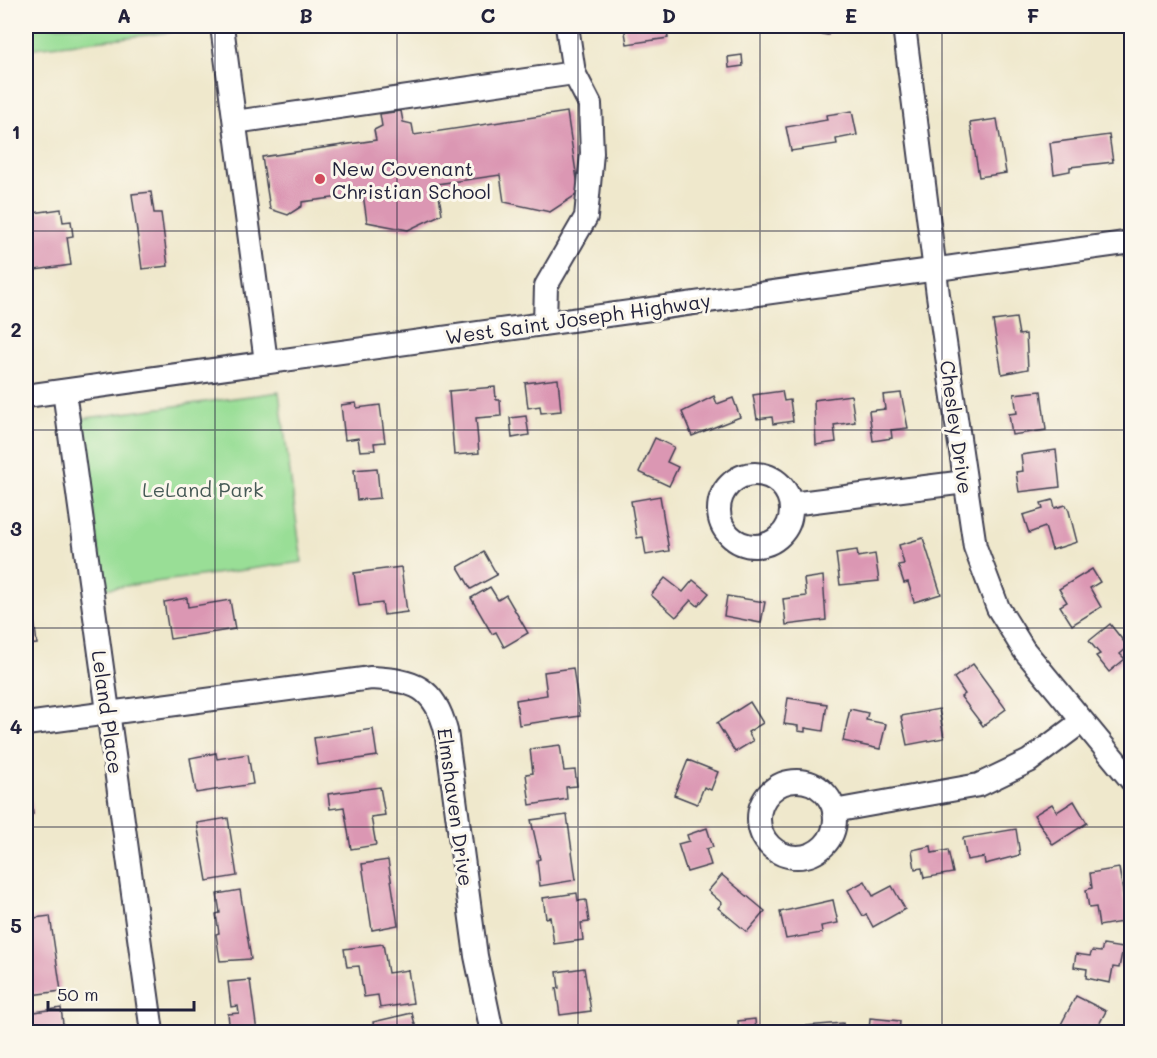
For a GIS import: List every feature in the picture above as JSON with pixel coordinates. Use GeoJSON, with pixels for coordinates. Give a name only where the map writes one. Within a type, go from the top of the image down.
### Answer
{"type":"FeatureCollection","features":[{"type":"Feature","properties":{"kind":"street"},"geometry":{"type":"LineString","coordinates":[[222,26],[266,362]]}},
{"type":"Feature","properties":{"kind":"street"},"geometry":{"type":"LineString","coordinates":[[545,322],[546,286],[586,217],[592,153],[590,104],[574,73],[567,26]]}},
{"type":"Feature","properties":{"kind":"street","name":"Chesley Drive"},"geometry":{"type":"LineString","coordinates":[[904,26],[935,269],[975,547],[998,608],[1024,650],[1131,781]]}},
{"type":"Feature","properties":{"kind":"street"},"geometry":{"type":"LineString","coordinates":[[235,122],[574,73]]}},
{"type":"Feature","properties":{"kind":"street","name":"West Saint Joseph Highway"},"geometry":{"type":"LineString","coordinates":[[26,396],[1131,242]]}},
{"type":"Feature","properties":{"kind":"street","name":"Leland Place"},"geometry":{"type":"LineString","coordinates":[[64,391],[152,1032]]}},
{"type":"Feature","properties":{"kind":"street"},"geometry":{"type":"LineString","coordinates":[[792,504],[965,482]]}},
{"type":"Feature","properties":{"kind":"street","name":"Elmshaven Drive"},"geometry":{"type":"LineString","coordinates":[[26,724],[371,678],[403,680],[424,690],[436,701],[446,731],[476,956],[492,1032]]}},
{"type":"Feature","properties":{"kind":"street"},"geometry":{"type":"LineString","coordinates":[[834,812],[979,785],[1029,761],[1081,722]]}},
{"type":"Feature","properties":{"kind":"green space"},"geometry":{"type":"Polygon","coordinates":[[[26,26],[170,26],[171,32],[26,49],[26,26]]]}},
{"type":"Feature","properties":{"kind":"green space","name":"LeLand Park"},"geometry":{"type":"Polygon","coordinates":[[[279,392],[302,562],[104,589],[80,419],[279,392]]]}},
{"type":"Feature","properties":{"kind":"building"},"geometry":{"type":"Polygon","coordinates":[[[624,26],[666,26],[668,38],[627,44],[624,26]]]}},
{"type":"Feature","properties":{"kind":"building"},"geometry":{"type":"Polygon","coordinates":[[[802,26],[830,26],[828,35],[801,31],[802,26]]]}},
{"type":"Feature","properties":{"kind":"building"},"geometry":{"type":"Polygon","coordinates":[[[742,55],[743,66],[729,68],[728,57],[742,55]]]}},
{"type":"Feature","properties":{"kind":"building"},"geometry":{"type":"Polygon","coordinates":[[[401,111],[403,122],[412,124],[414,135],[567,112],[579,193],[550,212],[504,202],[500,175],[437,184],[442,214],[408,230],[367,222],[363,194],[302,202],[302,206],[288,215],[270,209],[262,157],[376,140],[374,130],[382,126],[380,114],[401,111]]]}},
{"type":"Feature","properties":{"kind":"building"},"geometry":{"type":"Polygon","coordinates":[[[852,111],[857,135],[836,139],[837,144],[791,151],[786,127],[827,120],[826,115],[852,111]]]}},
{"type":"Feature","properties":{"kind":"building"},"geometry":{"type":"Polygon","coordinates":[[[997,119],[1006,173],[979,177],[970,123],[997,119]]]}},
{"type":"Feature","properties":{"kind":"building"},"geometry":{"type":"Polygon","coordinates":[[[1109,135],[1113,162],[1070,167],[1070,171],[1054,174],[1050,143],[1109,135]]]}},
{"type":"Feature","properties":{"kind":"building"},"geometry":{"type":"Polygon","coordinates":[[[151,192],[154,213],[161,213],[168,266],[142,269],[132,194],[151,192]]]}},
{"type":"Feature","properties":{"kind":"building"},"geometry":{"type":"Polygon","coordinates":[[[61,209],[63,222],[71,221],[73,236],[67,237],[71,265],[28,271],[26,214],[61,209]]]}},
{"type":"Feature","properties":{"kind":"building"},"geometry":{"type":"Polygon","coordinates":[[[1016,318],[1019,335],[1026,334],[1028,369],[1002,374],[993,321],[1016,318]]]}},
{"type":"Feature","properties":{"kind":"building"},"geometry":{"type":"Polygon","coordinates":[[[558,379],[561,411],[541,413],[540,406],[528,408],[525,383],[558,379]]]}},
{"type":"Feature","properties":{"kind":"building"},"geometry":{"type":"Polygon","coordinates":[[[495,387],[496,400],[500,400],[501,416],[476,418],[479,453],[454,455],[449,391],[495,387]]]}},
{"type":"Feature","properties":{"kind":"building"},"geometry":{"type":"Polygon","coordinates":[[[782,391],[784,401],[790,400],[793,421],[773,424],[772,417],[757,419],[753,395],[782,391]]]}},
{"type":"Feature","properties":{"kind":"building"},"geometry":{"type":"Polygon","coordinates":[[[1041,391],[1046,430],[1012,435],[1009,414],[1017,413],[1014,394],[1041,391]]]}},
{"type":"Feature","properties":{"kind":"building"},"geometry":{"type":"Polygon","coordinates":[[[901,393],[908,428],[891,430],[892,438],[873,441],[869,411],[885,409],[883,395],[901,393]]]}},
{"type":"Feature","properties":{"kind":"building"},"geometry":{"type":"Polygon","coordinates":[[[851,395],[855,422],[834,425],[836,442],[816,445],[814,400],[851,395]]]}},
{"type":"Feature","properties":{"kind":"building"},"geometry":{"type":"Polygon","coordinates":[[[714,396],[717,404],[733,398],[740,417],[692,436],[682,412],[714,396]]]}},
{"type":"Feature","properties":{"kind":"building"},"geometry":{"type":"Polygon","coordinates":[[[356,403],[357,408],[380,405],[385,442],[374,443],[375,450],[360,451],[358,438],[345,440],[341,405],[356,403]]]}},
{"type":"Feature","properties":{"kind":"building"},"geometry":{"type":"Polygon","coordinates":[[[526,416],[529,435],[512,438],[510,418],[526,416]]]}},
{"type":"Feature","properties":{"kind":"building"},"geometry":{"type":"Polygon","coordinates":[[[655,438],[674,447],[667,462],[678,467],[669,486],[639,472],[655,438]]]}},
{"type":"Feature","properties":{"kind":"building"},"geometry":{"type":"Polygon","coordinates":[[[1056,450],[1060,487],[1019,492],[1016,472],[1023,471],[1021,455],[1056,450]]]}},
{"type":"Feature","properties":{"kind":"building"},"geometry":{"type":"Polygon","coordinates":[[[377,468],[380,498],[357,500],[354,470],[377,468]]]}},
{"type":"Feature","properties":{"kind":"building"},"geometry":{"type":"Polygon","coordinates":[[[660,496],[669,551],[646,555],[643,537],[637,538],[631,501],[660,496]]]}},
{"type":"Feature","properties":{"kind":"building"},"geometry":{"type":"Polygon","coordinates":[[[1053,500],[1055,508],[1066,505],[1077,542],[1052,550],[1045,527],[1029,533],[1023,515],[1043,509],[1041,503],[1053,500]]]}},
{"type":"Feature","properties":{"kind":"building"},"geometry":{"type":"Polygon","coordinates":[[[923,538],[941,594],[914,602],[908,582],[904,583],[898,565],[904,564],[899,545],[923,538]]]}},
{"type":"Feature","properties":{"kind":"building"},"geometry":{"type":"Polygon","coordinates":[[[857,550],[858,557],[875,554],[879,581],[840,585],[836,553],[857,550]]]}},
{"type":"Feature","properties":{"kind":"building"},"geometry":{"type":"Polygon","coordinates":[[[484,552],[497,575],[471,589],[458,567],[484,552]]]}},
{"type":"Feature","properties":{"kind":"building"},"geometry":{"type":"Polygon","coordinates":[[[401,567],[407,612],[384,615],[382,603],[359,606],[354,573],[401,567]]]}},
{"type":"Feature","properties":{"kind":"building"},"geometry":{"type":"Polygon","coordinates":[[[1092,569],[1100,582],[1090,588],[1101,607],[1072,625],[1060,606],[1067,602],[1059,589],[1092,569]]]}},
{"type":"Feature","properties":{"kind":"building"},"geometry":{"type":"Polygon","coordinates":[[[823,576],[826,620],[786,625],[783,599],[806,596],[804,579],[823,576]]]}},
{"type":"Feature","properties":{"kind":"building"},"geometry":{"type":"Polygon","coordinates":[[[665,578],[683,592],[693,580],[709,593],[698,606],[691,600],[676,617],[651,595],[665,578]]]}},
{"type":"Feature","properties":{"kind":"building"},"geometry":{"type":"Polygon","coordinates":[[[490,587],[498,600],[506,595],[528,633],[504,647],[496,632],[492,634],[471,598],[490,587]]]}},
{"type":"Feature","properties":{"kind":"building"},"geometry":{"type":"Polygon","coordinates":[[[727,596],[765,602],[761,623],[724,616],[727,596]]]}},
{"type":"Feature","properties":{"kind":"building"},"geometry":{"type":"Polygon","coordinates":[[[187,598],[188,607],[230,600],[235,629],[170,639],[164,602],[187,598]]]}},
{"type":"Feature","properties":{"kind":"building"},"geometry":{"type":"Polygon","coordinates":[[[33,612],[37,644],[26,645],[26,613],[33,612]]]}},
{"type":"Feature","properties":{"kind":"building"},"geometry":{"type":"Polygon","coordinates":[[[1110,624],[1128,647],[1120,654],[1125,659],[1109,672],[1096,656],[1100,654],[1089,641],[1110,624]]]}},
{"type":"Feature","properties":{"kind":"building"},"geometry":{"type":"Polygon","coordinates":[[[973,664],[1006,709],[983,726],[961,697],[965,694],[954,678],[973,664]]]}},
{"type":"Feature","properties":{"kind":"building"},"geometry":{"type":"Polygon","coordinates":[[[573,668],[580,716],[519,725],[516,700],[547,695],[544,672],[573,668]]]}},
{"type":"Feature","properties":{"kind":"building"},"geometry":{"type":"Polygon","coordinates":[[[788,698],[827,704],[823,731],[805,728],[805,732],[798,731],[798,726],[784,724],[788,698]]]}},
{"type":"Feature","properties":{"kind":"building"},"geometry":{"type":"Polygon","coordinates":[[[750,702],[763,723],[748,732],[753,741],[735,752],[717,723],[750,702]]]}},
{"type":"Feature","properties":{"kind":"building"},"geometry":{"type":"Polygon","coordinates":[[[850,709],[868,713],[866,720],[886,724],[880,749],[843,741],[850,709]]]}},
{"type":"Feature","properties":{"kind":"building"},"geometry":{"type":"Polygon","coordinates":[[[939,709],[944,738],[907,745],[901,716],[939,709]]]}},
{"type":"Feature","properties":{"kind":"building"},"geometry":{"type":"Polygon","coordinates":[[[373,729],[377,756],[318,765],[314,738],[373,729]]]}},
{"type":"Feature","properties":{"kind":"building"},"geometry":{"type":"Polygon","coordinates":[[[560,745],[564,771],[575,770],[577,786],[566,787],[567,799],[530,805],[526,774],[533,773],[530,749],[560,745]]]}},
{"type":"Feature","properties":{"kind":"building"},"geometry":{"type":"Polygon","coordinates":[[[216,753],[217,759],[248,754],[253,784],[196,793],[190,758],[216,753]]]}},
{"type":"Feature","properties":{"kind":"building"},"geometry":{"type":"Polygon","coordinates":[[[688,760],[718,772],[711,790],[704,787],[697,804],[674,795],[688,760]]]}},
{"type":"Feature","properties":{"kind":"building"},"geometry":{"type":"Polygon","coordinates":[[[380,787],[385,815],[371,817],[376,845],[351,849],[344,807],[330,809],[328,794],[380,787]]]}},
{"type":"Feature","properties":{"kind":"building"},"geometry":{"type":"Polygon","coordinates":[[[26,788],[29,788],[33,814],[26,815],[26,788]]]}},
{"type":"Feature","properties":{"kind":"building"},"geometry":{"type":"Polygon","coordinates":[[[1074,801],[1087,823],[1053,845],[1034,815],[1052,804],[1057,812],[1074,801]]]}},
{"type":"Feature","properties":{"kind":"building"},"geometry":{"type":"Polygon","coordinates":[[[567,815],[576,880],[540,886],[537,860],[540,859],[531,820],[567,815]]]}},
{"type":"Feature","properties":{"kind":"building"},"geometry":{"type":"Polygon","coordinates":[[[228,818],[237,876],[207,881],[197,823],[228,818]]]}},
{"type":"Feature","properties":{"kind":"building"},"geometry":{"type":"Polygon","coordinates":[[[707,828],[713,847],[706,849],[711,865],[687,872],[678,844],[689,841],[687,835],[707,828]]]}},
{"type":"Feature","properties":{"kind":"building"},"geometry":{"type":"Polygon","coordinates":[[[1016,829],[1020,855],[985,864],[984,857],[967,860],[963,838],[1016,829]]]}},
{"type":"Feature","properties":{"kind":"building"},"geometry":{"type":"Polygon","coordinates":[[[931,846],[932,853],[948,850],[953,873],[924,878],[922,868],[915,869],[912,850],[931,846]]]}},
{"type":"Feature","properties":{"kind":"building"},"geometry":{"type":"Polygon","coordinates":[[[388,860],[398,925],[372,930],[362,864],[388,860]]]}},
{"type":"Feature","properties":{"kind":"building"},"geometry":{"type":"Polygon","coordinates":[[[1119,868],[1128,921],[1099,926],[1096,907],[1089,908],[1086,890],[1092,888],[1090,873],[1119,868]]]}},
{"type":"Feature","properties":{"kind":"building"},"geometry":{"type":"Polygon","coordinates":[[[722,875],[765,911],[747,932],[718,908],[722,903],[708,891],[722,875]]]}},
{"type":"Feature","properties":{"kind":"building"},"geometry":{"type":"Polygon","coordinates":[[[865,881],[873,896],[892,886],[905,909],[873,927],[866,914],[863,916],[848,890],[865,881]]]}},
{"type":"Feature","properties":{"kind":"building"},"geometry":{"type":"Polygon","coordinates":[[[240,890],[251,959],[220,961],[216,934],[219,933],[216,914],[220,913],[217,894],[240,890]]]}},
{"type":"Feature","properties":{"kind":"building"},"geometry":{"type":"Polygon","coordinates":[[[577,893],[578,901],[586,900],[589,922],[581,923],[583,940],[554,944],[550,917],[546,918],[543,898],[577,893]]]}},
{"type":"Feature","properties":{"kind":"building"},"geometry":{"type":"Polygon","coordinates":[[[833,900],[838,923],[821,926],[822,933],[786,939],[780,912],[833,900]]]}},
{"type":"Feature","properties":{"kind":"building"},"geometry":{"type":"Polygon","coordinates":[[[50,916],[61,991],[31,995],[26,959],[28,948],[26,919],[50,916]]]}},
{"type":"Feature","properties":{"kind":"building"},"geometry":{"type":"Polygon","coordinates":[[[383,944],[388,973],[408,970],[413,1003],[380,1008],[378,995],[364,997],[359,966],[347,967],[344,949],[383,944]]]}},
{"type":"Feature","properties":{"kind":"building"},"geometry":{"type":"Polygon","coordinates":[[[1103,945],[1123,948],[1119,968],[1113,967],[1110,983],[1086,978],[1087,969],[1074,967],[1076,954],[1090,956],[1092,951],[1101,952],[1103,945]]]}},
{"type":"Feature","properties":{"kind":"building"},"geometry":{"type":"Polygon","coordinates":[[[584,968],[591,1011],[560,1015],[556,988],[559,988],[557,972],[584,968]]]}},
{"type":"Feature","properties":{"kind":"building"},"geometry":{"type":"Polygon","coordinates":[[[250,980],[257,1032],[230,1032],[228,1014],[239,1013],[238,1006],[231,1007],[228,982],[250,980]]]}},
{"type":"Feature","properties":{"kind":"building"},"geometry":{"type":"Polygon","coordinates":[[[1076,996],[1106,1011],[1096,1030],[1086,1025],[1083,1032],[1058,1030],[1076,996]]]}},
{"type":"Feature","properties":{"kind":"building"},"geometry":{"type":"Polygon","coordinates":[[[61,1008],[64,1032],[30,1032],[28,1013],[61,1008]]]}},
{"type":"Feature","properties":{"kind":"building"},"geometry":{"type":"Polygon","coordinates":[[[412,1013],[417,1032],[375,1032],[373,1022],[412,1013]]]}},
{"type":"Feature","properties":{"kind":"building"},"geometry":{"type":"Polygon","coordinates":[[[870,1018],[900,1021],[899,1032],[869,1032],[870,1018]]]}},
{"type":"Feature","properties":{"kind":"building"},"geometry":{"type":"Polygon","coordinates":[[[755,1019],[756,1032],[739,1032],[738,1021],[755,1019]]]}},
{"type":"Feature","properties":{"kind":"building"},"geometry":{"type":"Polygon","coordinates":[[[843,1023],[844,1032],[807,1032],[806,1026],[843,1023]]]}},
{"type":"Feature","properties":{"kind":"place","name":"New Covenant Christian School"},"geometry":{"type":"Point","coordinates":[320,179]}}]}
